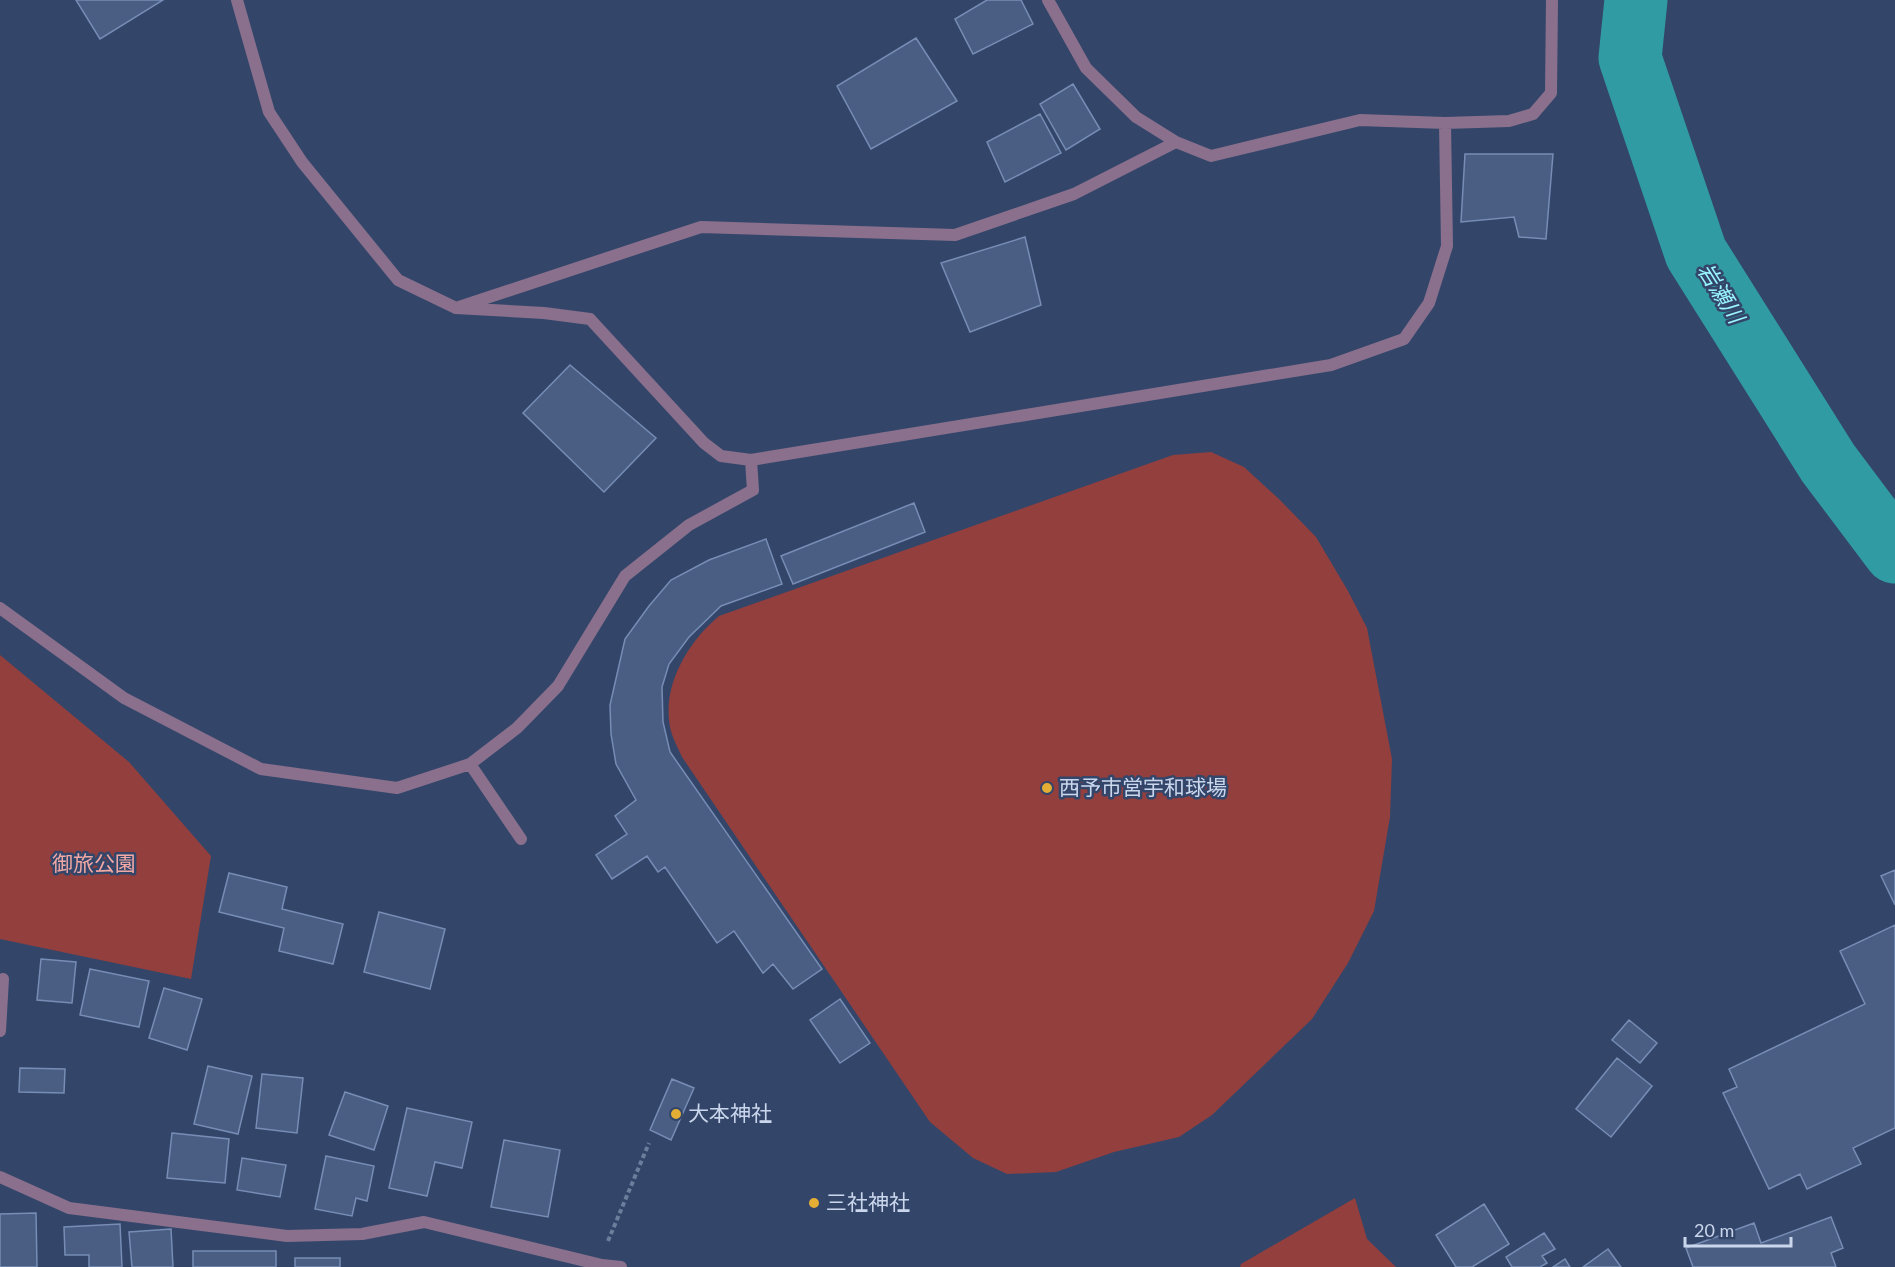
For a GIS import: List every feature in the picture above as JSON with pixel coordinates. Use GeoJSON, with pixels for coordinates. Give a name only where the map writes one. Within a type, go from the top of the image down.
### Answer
{"type":"FeatureCollection","features":[{"type":"Feature","properties":{"kind":"street"},"geometry":{"type":"LineString","coordinates":[[237,0],[269,112],[302,162],[398,280],[456,308],[544,313],[590,319],[704,443],[721,456],[752,460],[1330,365],[1404,339],[1428,303],[1447,246],[1445,123]]}},
{"type":"Feature","properties":{"kind":"street"},"geometry":{"type":"LineString","coordinates":[[1048,0],[1086,68],[1136,117],[1176,142],[1211,156],[1360,120],[1445,123],[1509,122],[1533,114],[1551,93],[1552,0]]}},
{"type":"Feature","properties":{"kind":"street"},"geometry":{"type":"LineString","coordinates":[[456,308],[701,227],[955,235],[1074,194],[1176,142]]}},
{"type":"Feature","properties":{"kind":"street"},"geometry":{"type":"LineString","coordinates":[[0,608],[124,698],[261,769],[397,788],[470,764],[518,728],[558,686],[625,576],[689,525],[753,490],[752,460]]}},
{"type":"Feature","properties":{"kind":"street"},"geometry":{"type":"LineString","coordinates":[[470,764],[521,839]]}},
{"type":"Feature","properties":{"kind":"street"},"geometry":{"type":"LineString","coordinates":[[0,1031],[3,979]]}},
{"type":"Feature","properties":{"kind":"street"},"geometry":{"type":"LineString","coordinates":[[0,1177],[69,1208],[287,1236],[362,1234],[424,1222],[602,1266],[621,1267]]}},
{"type":"Feature","properties":{"kind":"path"},"geometry":{"type":"LineString","coordinates":[[606,1244],[649,1143]]}},
{"type":"Feature","properties":{"kind":"green space","name":"西予市営宇和球場"},"geometry":{"type":"Polygon","coordinates":[[[1211,452],[1244,467],[1316,537],[1367,628],[1392,759],[1390,817],[1374,911],[1348,963],[1312,1019],[1212,1115],[1179,1137],[1114,1152],[1056,1172],[1007,1174],[973,1158],[930,1122],[682,757],[670,727],[670,696],[674,680],[697,638],[719,616],[1173,455],[1211,452]]]}},
{"type":"Feature","properties":{"kind":"green space","name":"御旅公園"},"geometry":{"type":"Polygon","coordinates":[[[0,655],[129,762],[211,856],[191,979],[0,939],[0,655]]]}},
{"type":"Feature","properties":{"kind":"green space"},"geometry":{"type":"Polygon","coordinates":[[[1355,1198],[1367,1239],[1396,1267],[1240,1267],[1241,1264],[1355,1198]]]}},
{"type":"Feature","properties":{"kind":"building"},"geometry":{"type":"Polygon","coordinates":[[[76,0],[163,0],[100,39],[76,0]]]}},
{"type":"Feature","properties":{"kind":"building"},"geometry":{"type":"Polygon","coordinates":[[[987,0],[1021,0],[1033,24],[973,54],[955,19],[987,0]]]}},
{"type":"Feature","properties":{"kind":"building"},"geometry":{"type":"Polygon","coordinates":[[[916,38],[957,101],[871,149],[837,86],[916,38]]]}},
{"type":"Feature","properties":{"kind":"building"},"geometry":{"type":"Polygon","coordinates":[[[1073,84],[1100,129],[1066,150],[1040,104],[1073,84]]]}},
{"type":"Feature","properties":{"kind":"building"},"geometry":{"type":"Polygon","coordinates":[[[1040,114],[1061,153],[1005,182],[987,142],[1040,114]]]}},
{"type":"Feature","properties":{"kind":"building"},"geometry":{"type":"Polygon","coordinates":[[[1465,154],[1553,154],[1546,239],[1519,237],[1514,217],[1461,222],[1465,154]]]}},
{"type":"Feature","properties":{"kind":"building"},"geometry":{"type":"Polygon","coordinates":[[[1025,237],[1041,305],[970,332],[941,263],[1025,237]]]}},
{"type":"Feature","properties":{"kind":"building"},"geometry":{"type":"Polygon","coordinates":[[[570,365],[656,438],[604,492],[523,413],[570,365]]]}},
{"type":"Feature","properties":{"kind":"building"},"geometry":{"type":"Polygon","coordinates":[[[914,503],[925,532],[793,584],[781,556],[914,503]]]}},
{"type":"Feature","properties":{"kind":"building"},"geometry":{"type":"Polygon","coordinates":[[[766,539],[782,584],[721,606],[689,637],[669,664],[662,687],[663,722],[670,752],[822,969],[793,989],[773,964],[763,973],[734,931],[717,943],[665,867],[658,872],[647,856],[612,879],[596,855],[627,834],[615,816],[636,800],[616,764],[611,734],[610,705],[625,639],[671,580],[709,560],[766,539]]]}},
{"type":"Feature","properties":{"kind":"building"},"geometry":{"type":"Polygon","coordinates":[[[1895,870],[1895,905],[1881,876],[1895,870]]]}},
{"type":"Feature","properties":{"kind":"building"},"geometry":{"type":"Polygon","coordinates":[[[229,873],[287,887],[282,909],[343,924],[333,964],[279,951],[284,928],[219,912],[229,873]]]}},
{"type":"Feature","properties":{"kind":"building"},"geometry":{"type":"Polygon","coordinates":[[[379,912],[445,929],[430,989],[364,972],[379,912]]]}},
{"type":"Feature","properties":{"kind":"building"},"geometry":{"type":"Polygon","coordinates":[[[1895,925],[1895,1128],[1853,1148],[1861,1164],[1807,1189],[1800,1174],[1769,1189],[1723,1093],[1737,1087],[1729,1069],[1865,1004],[1840,951],[1895,925]]]}},
{"type":"Feature","properties":{"kind":"building"},"geometry":{"type":"Polygon","coordinates":[[[41,959],[76,962],[72,1003],[37,1000],[41,959]]]}},
{"type":"Feature","properties":{"kind":"building"},"geometry":{"type":"Polygon","coordinates":[[[90,969],[149,981],[139,1027],[80,1015],[90,969]]]}},
{"type":"Feature","properties":{"kind":"building"},"geometry":{"type":"Polygon","coordinates":[[[164,988],[202,999],[187,1050],[149,1038],[164,988]]]}},
{"type":"Feature","properties":{"kind":"building"},"geometry":{"type":"Polygon","coordinates":[[[840,999],[870,1043],[840,1063],[810,1020],[840,999]]]}},
{"type":"Feature","properties":{"kind":"building"},"geometry":{"type":"Polygon","coordinates":[[[1629,1020],[1657,1043],[1640,1063],[1612,1040],[1629,1020]]]}},
{"type":"Feature","properties":{"kind":"building"},"geometry":{"type":"Polygon","coordinates":[[[1617,1058],[1652,1086],[1611,1137],[1576,1109],[1617,1058]]]}},
{"type":"Feature","properties":{"kind":"building"},"geometry":{"type":"Polygon","coordinates":[[[208,1066],[252,1076],[238,1134],[194,1124],[208,1066]]]}},
{"type":"Feature","properties":{"kind":"building"},"geometry":{"type":"Polygon","coordinates":[[[20,1068],[65,1069],[64,1093],[19,1092],[20,1068]]]}},
{"type":"Feature","properties":{"kind":"building"},"geometry":{"type":"Polygon","coordinates":[[[262,1074],[303,1078],[297,1133],[256,1128],[262,1074]]]}},
{"type":"Feature","properties":{"kind":"building"},"geometry":{"type":"Polygon","coordinates":[[[672,1079],[694,1088],[671,1140],[650,1130],[672,1079]]]}},
{"type":"Feature","properties":{"kind":"building"},"geometry":{"type":"Polygon","coordinates":[[[345,1092],[388,1106],[374,1150],[329,1135],[345,1092]]]}},
{"type":"Feature","properties":{"kind":"building"},"geometry":{"type":"Polygon","coordinates":[[[407,1108],[472,1122],[462,1168],[435,1162],[427,1196],[389,1188],[407,1108]]]}},
{"type":"Feature","properties":{"kind":"building"},"geometry":{"type":"Polygon","coordinates":[[[172,1133],[229,1139],[225,1183],[167,1178],[172,1133]]]}},
{"type":"Feature","properties":{"kind":"building"},"geometry":{"type":"Polygon","coordinates":[[[504,1140],[560,1150],[548,1217],[491,1207],[504,1140]]]}},
{"type":"Feature","properties":{"kind":"building"},"geometry":{"type":"Polygon","coordinates":[[[326,1156],[374,1166],[367,1201],[356,1198],[352,1216],[315,1209],[326,1156]]]}},
{"type":"Feature","properties":{"kind":"building"},"geometry":{"type":"Polygon","coordinates":[[[242,1158],[286,1165],[280,1197],[237,1190],[242,1158]]]}},
{"type":"Feature","properties":{"kind":"building"},"geometry":{"type":"Polygon","coordinates":[[[1484,1204],[1509,1244],[1472,1267],[1456,1267],[1436,1235],[1484,1204]]]}},
{"type":"Feature","properties":{"kind":"building"},"geometry":{"type":"Polygon","coordinates":[[[36,1213],[37,1267],[0,1267],[0,1214],[36,1213]]]}},
{"type":"Feature","properties":{"kind":"building"},"geometry":{"type":"Polygon","coordinates":[[[1831,1217],[1843,1248],[1831,1253],[1836,1267],[1693,1267],[1686,1248],[1754,1223],[1761,1243],[1831,1217]]]}},
{"type":"Feature","properties":{"kind":"building"},"geometry":{"type":"Polygon","coordinates":[[[120,1224],[122,1267],[89,1267],[89,1255],[65,1255],[64,1227],[120,1224]]]}},
{"type":"Feature","properties":{"kind":"building"},"geometry":{"type":"Polygon","coordinates":[[[171,1229],[173,1267],[132,1267],[129,1232],[171,1229]]]}},
{"type":"Feature","properties":{"kind":"building"},"geometry":{"type":"Polygon","coordinates":[[[1544,1233],[1555,1249],[1542,1256],[1547,1263],[1540,1267],[1512,1267],[1506,1257],[1544,1233]]]}},
{"type":"Feature","properties":{"kind":"building"},"geometry":{"type":"Polygon","coordinates":[[[1608,1249],[1621,1267],[1583,1267],[1608,1249]]]}},
{"type":"Feature","properties":{"kind":"building"},"geometry":{"type":"Polygon","coordinates":[[[193,1251],[276,1251],[276,1267],[193,1267],[193,1251]]]}},
{"type":"Feature","properties":{"kind":"building"},"geometry":{"type":"Polygon","coordinates":[[[295,1258],[340,1258],[340,1267],[295,1267],[295,1258]]]}},
{"type":"Feature","properties":{"kind":"building"},"geometry":{"type":"Polygon","coordinates":[[[1565,1259],[1570,1267],[1553,1267],[1565,1259]]]}},
{"type":"Feature","properties":{"kind":"waterway","name":"岩瀬川"},"geometry":{"type":"LineString","coordinates":[[1636,0],[1630,58],[1696,253],[1828,463],[1895,552]]}},
{"type":"Feature","properties":{"kind":"place","name":"西予市営宇和球場"},"geometry":{"type":"Point","coordinates":[1047,788]}},
{"type":"Feature","properties":{"kind":"place","name":"大本神社"},"geometry":{"type":"Point","coordinates":[676,1114]}},
{"type":"Feature","properties":{"kind":"place","name":"三社神社"},"geometry":{"type":"Point","coordinates":[814,1203]}}]}
